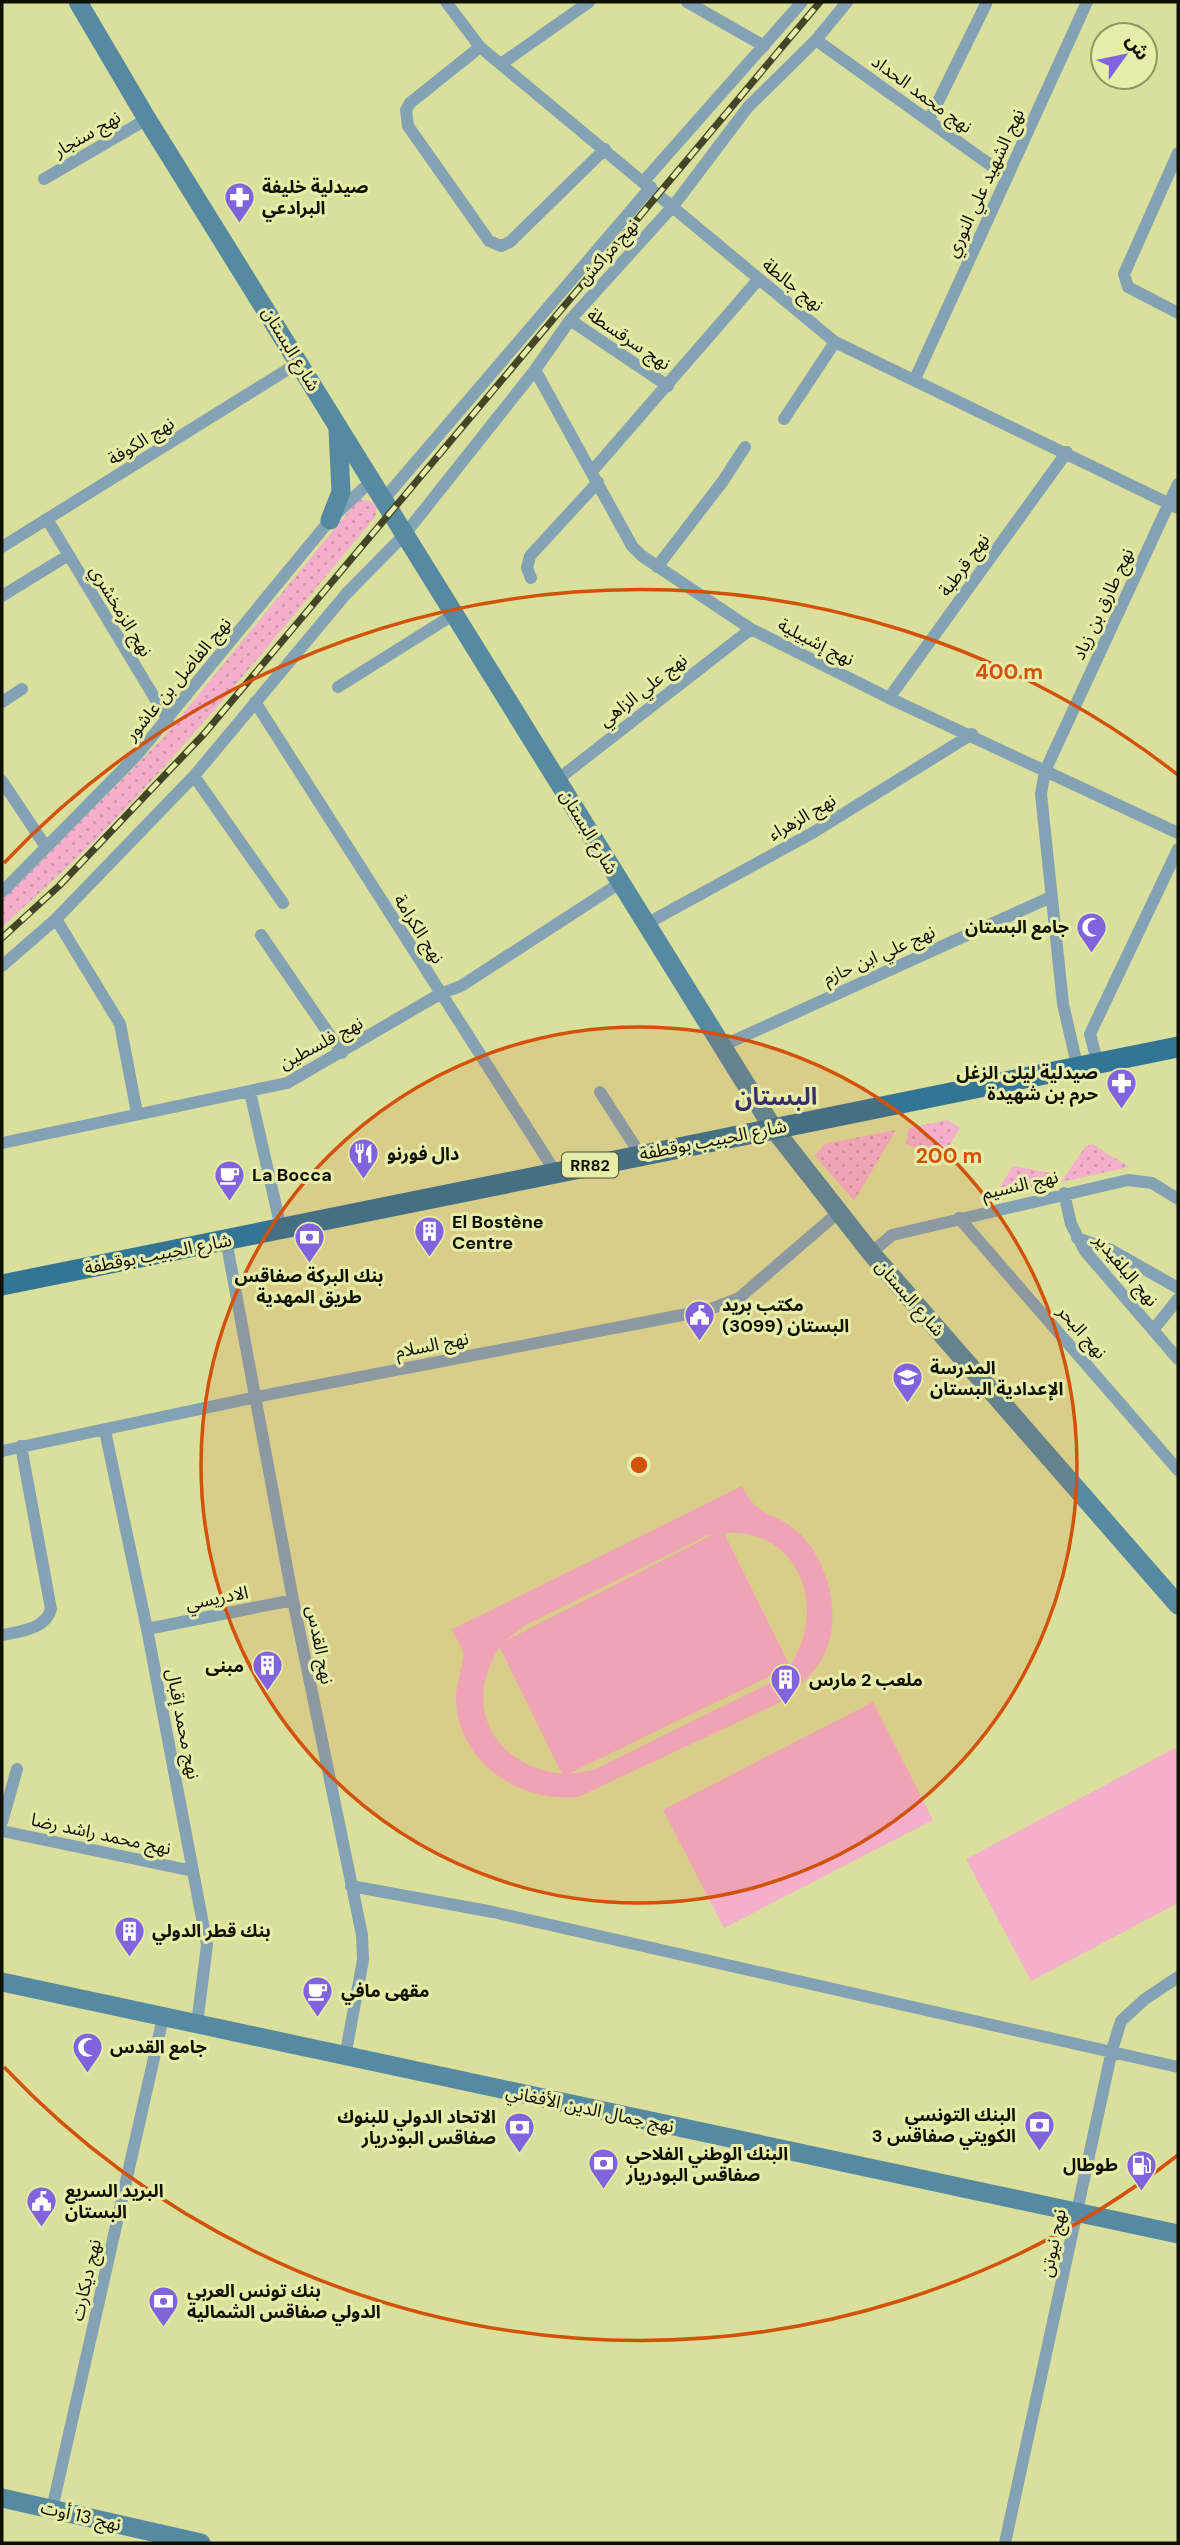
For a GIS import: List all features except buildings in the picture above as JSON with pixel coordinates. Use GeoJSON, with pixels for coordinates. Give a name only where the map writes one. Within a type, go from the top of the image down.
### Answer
{"type":"FeatureCollection","features":[{"type":"Feature","properties":{"kind":"main road","name":"شارع البستان"},"geometry":{"type":"LineString","coordinates":[[78,2],[147,119],[774,1128],[872,1253],[1178,1605]]}},
{"type":"Feature","properties":{"kind":"main road"},"geometry":{"type":"LineString","coordinates":[[330,520],[338,502],[342,481],[338,425]]}},
{"type":"Feature","properties":{"kind":"main road","name":"شارع الحبيب بوقطفة"},"geometry":{"type":"LineString","coordinates":[[2,1285],[1178,1047]]}},
{"type":"Feature","properties":{"kind":"main road","name":"نهج جمال الدين الأفغاني"},"geometry":{"type":"LineString","coordinates":[[2,1982],[1178,2234]]}},
{"type":"Feature","properties":{"kind":"main road","name":"نهج 13 أوت"},"geometry":{"type":"LineString","coordinates":[[2,2498],[201,2543]]}},
{"type":"Feature","properties":{"kind":"street","name":"نهج جالطة"},"geometry":{"type":"LineString","coordinates":[[446,2],[480,47],[674,205],[758,280],[835,342],[1173,505]]}},
{"type":"Feature","properties":{"kind":"street"},"geometry":{"type":"LineString","coordinates":[[501,64],[589,2]]}},
{"type":"Feature","properties":{"kind":"street"},"geometry":{"type":"LineString","coordinates":[[687,2],[764,46]]}},
{"type":"Feature","properties":{"kind":"street"},"geometry":{"type":"LineString","coordinates":[[384,499],[802,2]]}},
{"type":"Feature","properties":{"kind":"street","name":"نهج مراكش"},"geometry":{"type":"LineString","coordinates":[[2,967],[55,919],[194,776],[346,594],[405,534],[535,370],[570,320],[674,205],[748,107],[816,40],[847,2]]}},
{"type":"Feature","properties":{"kind":"street","name":"نهج الشهيد علي النوري"},"geometry":{"type":"LineString","coordinates":[[915,379],[1087,2]]}},
{"type":"Feature","properties":{"kind":"street"},"geometry":{"type":"LineString","coordinates":[[929,120],[986,4]]}},
{"type":"Feature","properties":{"kind":"street","name":"نهج محمد الحداد"},"geometry":{"type":"LineString","coordinates":[[816,40],[1007,177]]}},
{"type":"Feature","properties":{"kind":"street"},"geometry":{"type":"LineString","coordinates":[[480,47],[410,103],[406,118],[408,126],[489,241],[501,247],[510,242],[605,149]]}},
{"type":"Feature","properties":{"kind":"street","name":"نهج سنجار"},"geometry":{"type":"LineString","coordinates":[[44,179],[147,119]]}},
{"type":"Feature","properties":{"kind":"street"},"geometry":{"type":"LineString","coordinates":[[1178,153],[1124,274],[1128,287],[1178,313]]}},
{"type":"Feature","properties":{"kind":"street"},"geometry":{"type":"LineString","coordinates":[[531,578],[527,568],[530,556],[758,280]]}},
{"type":"Feature","properties":{"kind":"street","name":"نهج سرقسطة"},"geometry":{"type":"LineString","coordinates":[[570,320],[668,386]]}},
{"type":"Feature","properties":{"kind":"street"},"geometry":{"type":"LineString","coordinates":[[784,419],[835,342]]}},
{"type":"Feature","properties":{"kind":"street","name":"نهج الكوفة"},"geometry":{"type":"LineString","coordinates":[[2,547],[298,363]]}},
{"type":"Feature","properties":{"kind":"street","name":"نهج إشبيلية"},"geometry":{"type":"LineString","coordinates":[[535,370],[632,546],[657,567],[751,629],[889,698],[972,734],[1178,833]]}},
{"type":"Feature","properties":{"kind":"street"},"geometry":{"type":"LineString","coordinates":[[657,567],[723,481],[745,447]]}},
{"type":"Feature","properties":{"kind":"street","name":"نهج قرطبة"},"geometry":{"type":"LineString","coordinates":[[889,698],[1067,452]]}},
{"type":"Feature","properties":{"kind":"street","name":"نهج الفاضل بن عاشور"},"geometry":{"type":"LineString","coordinates":[[2,892],[46,846],[79,817],[168,720],[330,520],[372,480]]}},
{"type":"Feature","properties":{"kind":"street","name":"نهج طارق بن زياد"},"geometry":{"type":"LineString","coordinates":[[1088,1067],[1063,1004],[1041,794],[1045,771],[1173,505],[1178,484]]}},
{"type":"Feature","properties":{"kind":"street","name":"نهج الزمخشري"},"geometry":{"type":"LineString","coordinates":[[47,519],[168,720]]}},
{"type":"Feature","properties":{"kind":"street"},"geometry":{"type":"LineString","coordinates":[[2,596],[67,556]]}},
{"type":"Feature","properties":{"kind":"street"},"geometry":{"type":"LineString","coordinates":[[338,687],[456,613]]}},
{"type":"Feature","properties":{"kind":"street","name":"نهج علي الزاهي"},"geometry":{"type":"LineString","coordinates":[[557,779],[751,629]]}},
{"type":"Feature","properties":{"kind":"street"},"geometry":{"type":"LineString","coordinates":[[2,702],[22,689]]}},
{"type":"Feature","properties":{"kind":"street","name":"نهج الكرامة"},"geometry":{"type":"LineString","coordinates":[[255,702],[556,1173]]}},
{"type":"Feature","properties":{"kind":"street","name":"نهج الزهراء"},"geometry":{"type":"LineString","coordinates":[[646,924],[814,832],[972,734]]}},
{"type":"Feature","properties":{"kind":"street"},"geometry":{"type":"LineString","coordinates":[[194,776],[283,903]]}},
{"type":"Feature","properties":{"kind":"street"},"geometry":{"type":"LineString","coordinates":[[2,781],[46,846]]}},
{"type":"Feature","properties":{"kind":"street"},"geometry":{"type":"LineString","coordinates":[[1088,1067],[1090,1034],[1178,849]]}},
{"type":"Feature","properties":{"kind":"street","name":"نهج فلسطين"},"geometry":{"type":"LineString","coordinates":[[2,1143],[287,1083],[440,994],[461,986],[620,883]]}},
{"type":"Feature","properties":{"kind":"street","name":"نهج علي ابن حازم"},"geometry":{"type":"LineString","coordinates":[[722,1046],[1051,897]]}},
{"type":"Feature","properties":{"kind":"street"},"geometry":{"type":"LineString","coordinates":[[55,919],[120,1024],[136,1113]]}},
{"type":"Feature","properties":{"kind":"street"},"geometry":{"type":"LineString","coordinates":[[261,935],[342,1053]]}},
{"type":"Feature","properties":{"kind":"street"},"geometry":{"type":"LineString","coordinates":[[250,1092],[281,1228]]}},
{"type":"Feature","properties":{"kind":"street"},"geometry":{"type":"LineString","coordinates":[[600,1092],[640,1154]]}},
{"type":"Feature","properties":{"kind":"street","name":"نهج النسيم"},"geometry":{"type":"LineString","coordinates":[[872,1253],[892,1235],[1128,1180],[1152,1183],[1178,1199]]}},
{"type":"Feature","properties":{"kind":"street","name":"نهج البلفيدير"},"geometry":{"type":"LineString","coordinates":[[1064,1193],[1077,1238],[1178,1359]]}},
{"type":"Feature","properties":{"kind":"street","name":"نهج السلام"},"geometry":{"type":"LineString","coordinates":[[2,1451],[105,1432],[256,1397],[578,1334],[686,1316],[724,1306],[739,1298],[839,1212]]}},
{"type":"Feature","properties":{"kind":"street","name":"نهج البحر"},"geometry":{"type":"LineString","coordinates":[[959,1218],[1178,1470]]}},
{"type":"Feature","properties":{"kind":"street"},"geometry":{"type":"LineString","coordinates":[[1077,1238],[1111,1250],[1178,1288]]}},
{"type":"Feature","properties":{"kind":"street","name":"نهج القدس"},"geometry":{"type":"LineString","coordinates":[[226,1240],[293,1600],[362,1936],[363,1960],[345,2057]]}},
{"type":"Feature","properties":{"kind":"street"},"geometry":{"type":"LineString","coordinates":[[1153,1330],[1178,1299]]}},
{"type":"Feature","properties":{"kind":"street","name":"نهج محمد إقبال"},"geometry":{"type":"LineString","coordinates":[[105,1432],[147,1629],[208,1953],[197,2024]]}},
{"type":"Feature","properties":{"kind":"street"},"geometry":{"type":"LineString","coordinates":[[2,1635],[36,1627],[44,1622],[51,1609],[21,1446]]}},
{"type":"Feature","properties":{"kind":"street","name":"الادريسي"},"geometry":{"type":"LineString","coordinates":[[147,1629],[293,1600]]}},
{"type":"Feature","properties":{"kind":"street"},"geometry":{"type":"LineString","coordinates":[[2,1822],[17,1769]]}},
{"type":"Feature","properties":{"kind":"street","name":"نهج محمد راشد رضا"},"geometry":{"type":"LineString","coordinates":[[2,1831],[193,1871]]}},
{"type":"Feature","properties":{"kind":"street"},"geometry":{"type":"LineString","coordinates":[[351,1886],[493,1912],[1178,2067]]}},
{"type":"Feature","properties":{"kind":"street","name":"نهج نيوتن"},"geometry":{"type":"LineString","coordinates":[[1005,2543],[1111,2050],[1121,2021],[1145,1999],[1178,1977]]}},
{"type":"Feature","properties":{"kind":"street","name":"نهج ديكارت"},"geometry":{"type":"LineString","coordinates":[[52,2509],[163,2018]]}},
{"type":"Feature","properties":{"kind":"shaded area"},"geometry":{"type":"Polygon","coordinates":[[[359,499],[373,502],[377,508],[375,517],[273,640],[132,802],[2,927],[2,900],[163,738],[359,499]]]}},
{"type":"Feature","properties":{"kind":"shaded area"},"geometry":{"type":"Polygon","coordinates":[[[947,1120],[960,1128],[939,1163],[906,1143],[909,1128],[947,1120]]]}},
{"type":"Feature","properties":{"kind":"shaded area"},"geometry":{"type":"Polygon","coordinates":[[[896,1130],[854,1201],[815,1156],[825,1144],[896,1130]]]}},
{"type":"Feature","properties":{"kind":"shaded area"},"geometry":{"type":"Polygon","coordinates":[[[1092,1144],[1129,1167],[1061,1182],[1085,1147],[1092,1144]]]}},
{"type":"Feature","properties":{"kind":"shaded area"},"geometry":{"type":"Polygon","coordinates":[[[1013,1166],[1055,1174],[1057,1182],[995,1195],[1013,1166]]]}},
{"type":"Feature","properties":{"kind":"shaded area"},"geometry":{"type":"Polygon","coordinates":[[[742,1486],[755,1505],[789,1525],[808,1543],[824,1571],[832,1602],[831,1634],[819,1664],[801,1685],[781,1702],[578,1797],[556,1797],[515,1786],[481,1761],[460,1724],[456,1696],[463,1654],[451,1630],[742,1486]],[[724,1533],[790,1666],[801,1643],[806,1620],[806,1597],[800,1576],[788,1558],[772,1544],[750,1535],[724,1533]],[[708,1535],[524,1626],[505,1641],[712,1535],[708,1535]],[[500,1648],[488,1670],[484,1691],[485,1712],[491,1730],[502,1746],[518,1759],[538,1769],[562,1774],[500,1648]],[[789,1667],[568,1774],[593,1770],[770,1683],[789,1667]]]}},
{"type":"Feature","properties":{"kind":"shaded area"},"geometry":{"type":"Polygon","coordinates":[[[873,1702],[933,1820],[724,1928],[663,1810],[873,1702]]]}},
{"type":"Feature","properties":{"kind":"shaded area"},"geometry":{"type":"Polygon","coordinates":[[[1175,1748],[1178,1753],[1178,1903],[1031,1981],[966,1859],[1175,1748]]]}},
{"type":"Feature","properties":{"kind":"railway"},"geometry":{"type":"LineString","coordinates":[[2,938],[59,886],[204,734],[820,2]]}},
{"type":"Feature","properties":{"kind":"place","name":"صيدلية خليفة البرادعي"},"geometry":{"type":"Point","coordinates":[239,224]}},
{"type":"Feature","properties":{"kind":"place","name":"جامع البستان"},"geometry":{"type":"Point","coordinates":[1092,954]}},
{"type":"Feature","properties":{"kind":"place","name":"صيدلية ليلى الزغل حرم بن شهيدة"},"geometry":{"type":"Point","coordinates":[1121,1110]}},
{"type":"Feature","properties":{"kind":"place","name":"دال فورنو"},"geometry":{"type":"Point","coordinates":[364,1181]}},
{"type":"Feature","properties":{"kind":"place","name":"La Bocca"},"geometry":{"type":"Point","coordinates":[229,1202]}},
{"type":"Feature","properties":{"kind":"place","name":"El Bostène Centre"},"geometry":{"type":"Point","coordinates":[429,1259]}},
{"type":"Feature","properties":{"kind":"place","name":"بنك البركة صفاقس طريق المهدية"},"geometry":{"type":"Point","coordinates":[309,1265]}},
{"type":"Feature","properties":{"kind":"place","name":"مكتب بريد البستان (3099)"},"geometry":{"type":"Point","coordinates":[699,1342]}},
{"type":"Feature","properties":{"kind":"place","name":"المدرسة الإعدادية البستان"},"geometry":{"type":"Point","coordinates":[907,1405]}},
{"type":"Feature","properties":{"kind":"place","name":"مبنى"},"geometry":{"type":"Point","coordinates":[267,1693]}},
{"type":"Feature","properties":{"kind":"place","name":"ملعب 2 مارس"},"geometry":{"type":"Point","coordinates":[786,1707]}},
{"type":"Feature","properties":{"kind":"place","name":"بنك قطر الدولي"},"geometry":{"type":"Point","coordinates":[129,1958]}},
{"type":"Feature","properties":{"kind":"place","name":"مقهى مافي"},"geometry":{"type":"Point","coordinates":[318,2018]}},
{"type":"Feature","properties":{"kind":"place","name":"جامع القدس"},"geometry":{"type":"Point","coordinates":[87,2074]}},
{"type":"Feature","properties":{"kind":"place","name":"البنك التونسي الكويتي صفاقس 3"},"geometry":{"type":"Point","coordinates":[1039,2152]}},
{"type":"Feature","properties":{"kind":"place","name":"الاتحاد الدولي للبنوك صفاقس البودريار"},"geometry":{"type":"Point","coordinates":[519,2154]}},
{"type":"Feature","properties":{"kind":"place","name":"البنك الوطني الفلاحي صفاقس البودريار"},"geometry":{"type":"Point","coordinates":[603,2191]}},
{"type":"Feature","properties":{"kind":"place","name":"طوطال"},"geometry":{"type":"Point","coordinates":[1141,2192]}},
{"type":"Feature","properties":{"kind":"place","name":"البريد السريع البستان"},"geometry":{"type":"Point","coordinates":[42,2228]}},
{"type":"Feature","properties":{"kind":"place","name":"بنك تونس العربي الدولي صفاقس الشمالية"},"geometry":{"type":"Point","coordinates":[164,2328]}},
{"type":"Feature","properties":{"kind":"district","name":"البستان"},"geometry":{"type":"Point","coordinates":[776,1096]}}]}
